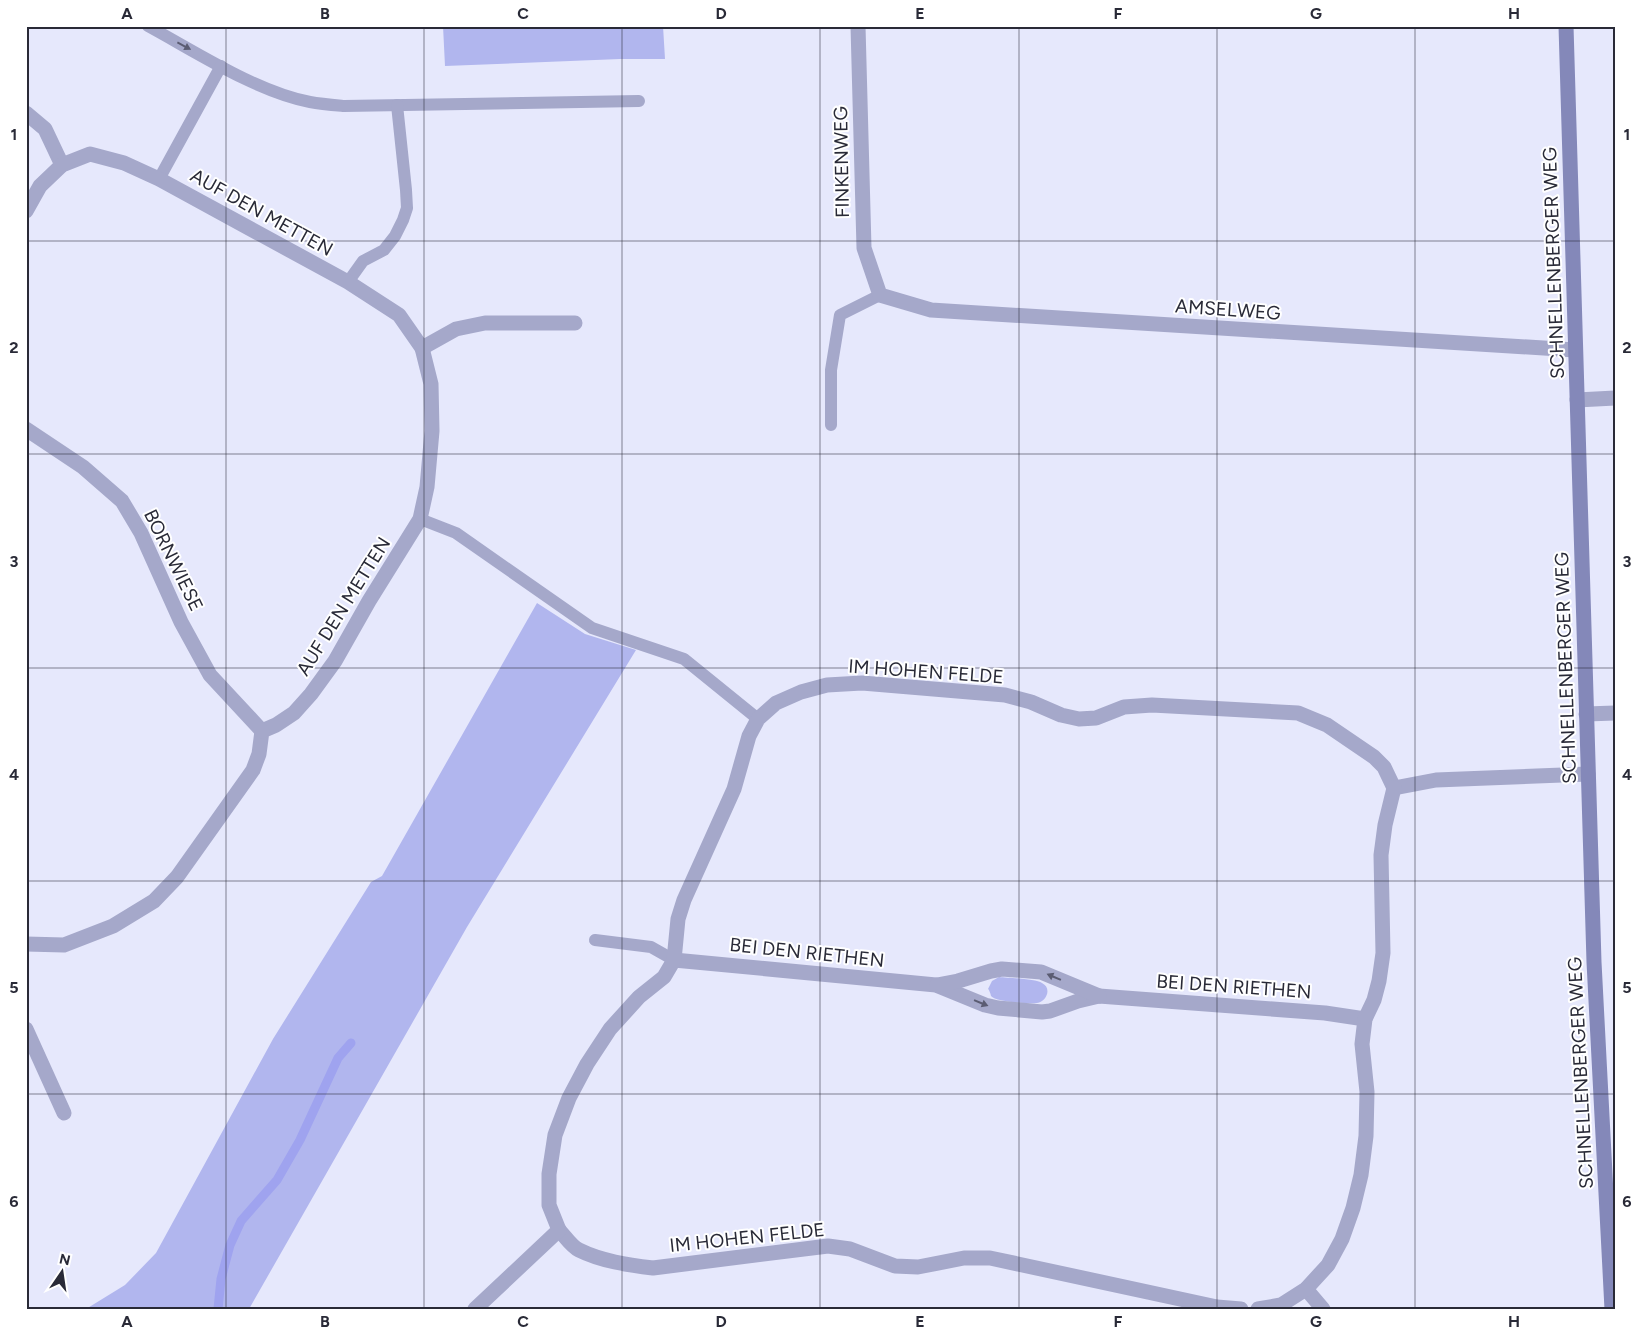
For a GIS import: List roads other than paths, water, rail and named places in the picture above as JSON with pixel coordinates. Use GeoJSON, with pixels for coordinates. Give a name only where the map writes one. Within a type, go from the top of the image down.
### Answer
{"type":"FeatureCollection","features":[{"type":"Feature","properties":{"kind":"street","name":"FINKENWEG"},"geometry":{"type":"LineString","coordinates":[[858,26],[864,248],[880,295]]}},
{"type":"Feature","properties":{"kind":"street","name":"SCHNELLENBERGER WEG"},"geometry":{"type":"LineString","coordinates":[[1566,26],[1594,962],[1612,1309]]}},
{"type":"Feature","properties":{"kind":"street"},"geometry":{"type":"LineString","coordinates":[[26,113],[45,129],[62,165]]}},
{"type":"Feature","properties":{"kind":"street","name":"AUF DEN METTEN"},"geometry":{"type":"LineString","coordinates":[[26,211],[40,186],[62,165],[90,154],[124,163],[159,179],[348,282],[399,315],[422,348],[431,384],[432,431],[427,487],[420,519],[369,601],[335,661],[312,694],[294,714],[276,725],[262,730]]}},
{"type":"Feature","properties":{"kind":"street","name":"AMSELWEG"},"geometry":{"type":"LineString","coordinates":[[880,295],[931,310],[1575,350]]}},
{"type":"Feature","properties":{"kind":"street"},"geometry":{"type":"LineString","coordinates":[[422,348],[456,329],[485,324],[575,323]]}},
{"type":"Feature","properties":{"kind":"street"},"geometry":{"type":"LineString","coordinates":[[1577,400],[1615,398]]}},
{"type":"Feature","properties":{"kind":"street","name":"BORNWIESE"},"geometry":{"type":"LineString","coordinates":[[26,430],[83,467],[122,501],[141,533],[181,622],[210,675],[262,730]]}},
{"type":"Feature","properties":{"kind":"street","name":"IM HOHEN FELDE"},"geometry":{"type":"LineString","coordinates":[[1241,1309],[1217,1307],[990,1258],[964,1258],[918,1267],[895,1266],[850,1249],[828,1246],[652,1268],[602,1259],[577,1249],[558,1230],[550,1205],[549,1174],[555,1135],[569,1098],[587,1064],[610,1029],[639,997],[664,977],[674,960],[678,919],[684,900],[723,816],[734,789],[749,736],[758,719],[776,703],[801,692],[828,685],[862,684],[1005,695],[1031,702],[1061,715],[1079,719],[1096,718],[1124,707],[1152,705],[1298,714],[1327,725],[1374,756],[1384,767],[1394,788]]}},
{"type":"Feature","properties":{"kind":"street"},"geometry":{"type":"LineString","coordinates":[[1586,714],[1615,713]]}},
{"type":"Feature","properties":{"kind":"street"},"geometry":{"type":"LineString","coordinates":[[26,944],[64,945],[113,926],[154,901],[177,877],[253,770],[259,754],[262,730]]}},
{"type":"Feature","properties":{"kind":"street"},"geometry":{"type":"LineString","coordinates":[[1258,1309],[1281,1305],[1306,1289],[1328,1265],[1342,1239],[1353,1208],[1361,1175],[1366,1136],[1367,1092],[1362,1044],[1365,1019],[1377,990],[1382,962],[1381,855],[1385,825],[1394,788],[1436,780],[1588,774]]}},
{"type":"Feature","properties":{"kind":"street","name":"BEI DEN RIETHEN"},"geometry":{"type":"LineString","coordinates":[[674,960],[936,985],[1002,969],[1046,974],[1099,996]]}},
{"type":"Feature","properties":{"kind":"street","name":"BEI DEN RIETHEN"},"geometry":{"type":"LineString","coordinates":[[936,985],[991,1007],[1033,1011],[1050,1011],[1099,996],[1325,1013],[1365,1019]]}},
{"type":"Feature","properties":{"kind":"street"},"geometry":{"type":"LineString","coordinates":[[26,1029],[64,1112]]}},
{"type":"Feature","properties":{"kind":"street"},"geometry":{"type":"LineString","coordinates":[[475,1309],[558,1230]]}},
{"type":"Feature","properties":{"kind":"street"},"geometry":{"type":"LineString","coordinates":[[1306,1289],[1323,1309]]}},
{"type":"Feature","properties":{"kind":"lane"},"geometry":{"type":"LineString","coordinates":[[148,26],[221,66],[272,91],[310,102],[344,106],[639,101]]}},
{"type":"Feature","properties":{"kind":"lane"},"geometry":{"type":"LineString","coordinates":[[159,179],[221,66]]}},
{"type":"Feature","properties":{"kind":"lane"},"geometry":{"type":"LineString","coordinates":[[348,282],[363,261],[384,250],[395,236],[407,208],[397,105]]}},
{"type":"Feature","properties":{"kind":"lane"},"geometry":{"type":"LineString","coordinates":[[831,425],[830,370],[840,315],[880,295]]}},
{"type":"Feature","properties":{"kind":"lane"},"geometry":{"type":"LineString","coordinates":[[420,519],[456,533],[592,628],[684,659],[758,719]]}},
{"type":"Feature","properties":{"kind":"lane"},"geometry":{"type":"LineString","coordinates":[[595,940],[651,947],[674,960]]}},
{"type":"Feature","properties":{"kind":"waterway"},"geometry":{"type":"LineString","coordinates":[[218,1309],[221,1279],[230,1245],[241,1221],[277,1180],[300,1140],[338,1058],[351,1043]]}}]}
